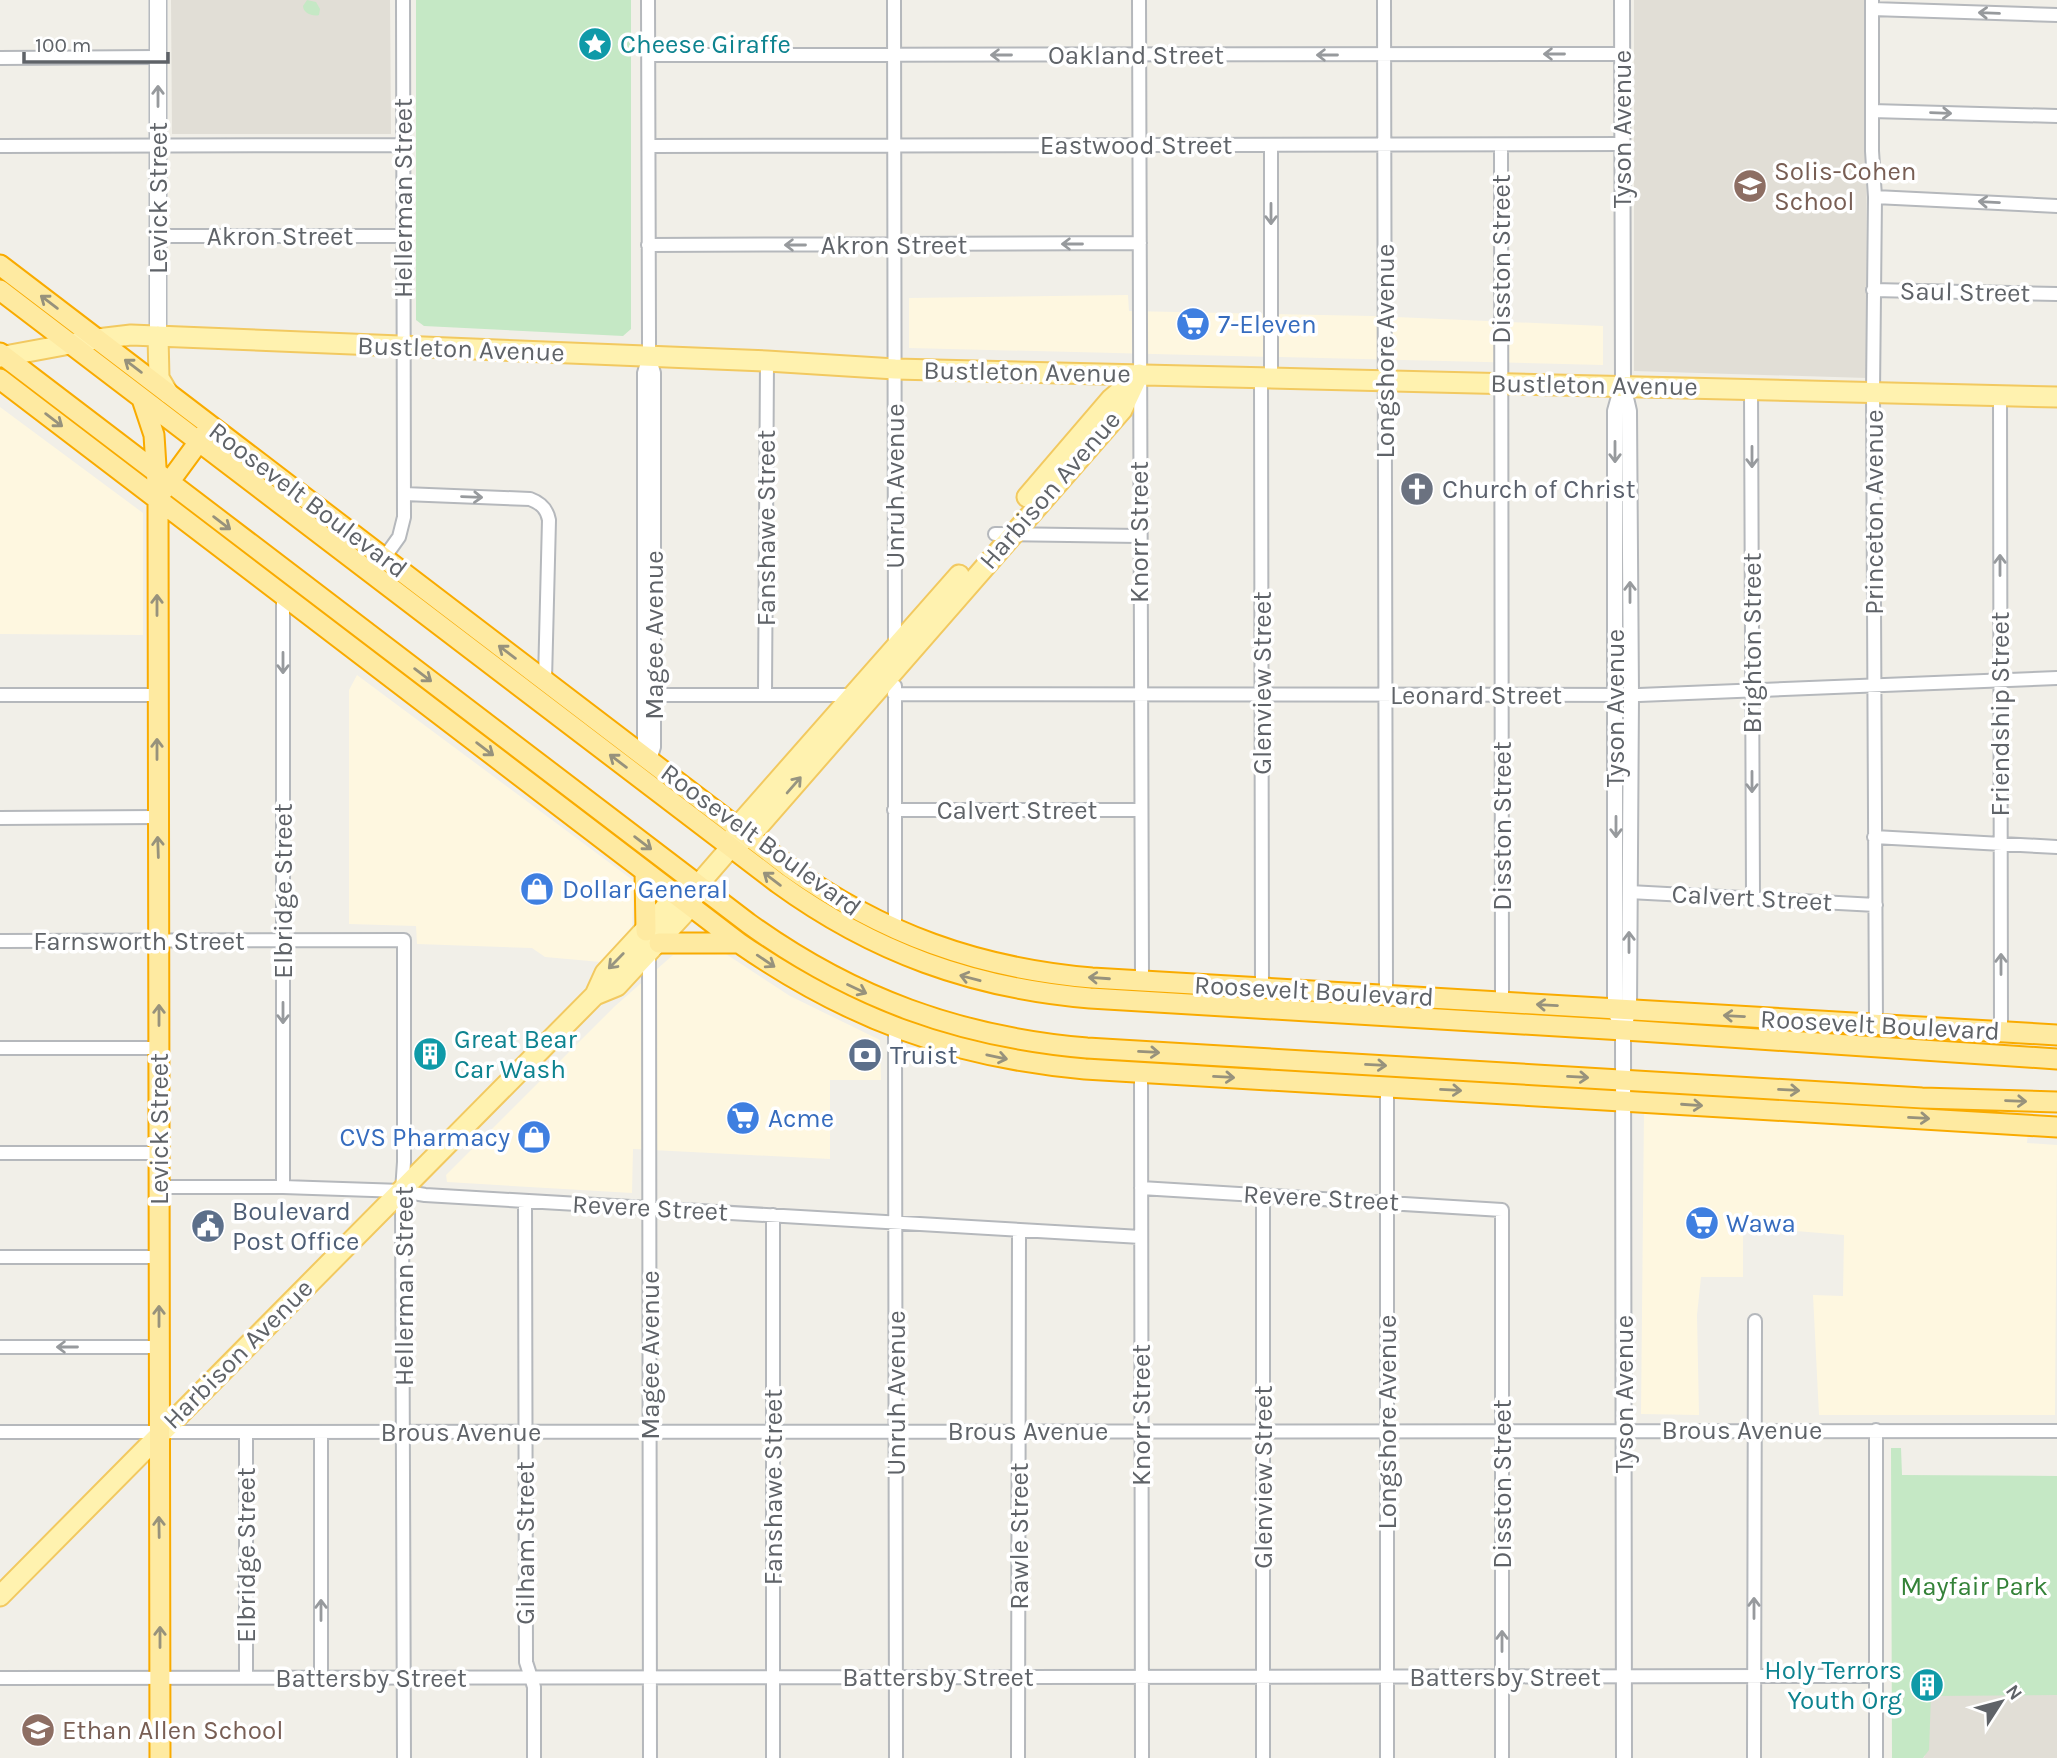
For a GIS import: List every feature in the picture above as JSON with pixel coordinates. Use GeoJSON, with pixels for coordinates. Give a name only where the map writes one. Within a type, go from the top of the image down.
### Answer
{"type":"FeatureCollection","features":[{"type":"Feature","properties":{"kind":"highway","name":"Roosevelt Boulevard"},"geometry":{"type":"LineString","coordinates":[[0,265],[743,832],[827,893],[895,929],[956,953],[1021,969],[1068,976],[2057,1035]]}},
{"type":"Feature","properties":{"kind":"highway","name":"Roosevelt Boulevard"},"geometry":{"type":"LineString","coordinates":[[0,290],[797,897],[868,939],[950,972],[1018,989],[1090,998],[2057,1059]]}},
{"type":"Feature","properties":{"kind":"highway"},"geometry":{"type":"LineString","coordinates":[[1,356],[768,938],[846,984],[935,1020],[1009,1039],[1087,1048],[1922,1098],[2057,1102]]}},
{"type":"Feature","properties":{"kind":"highway"},"geometry":{"type":"LineString","coordinates":[[0,379],[739,943],[816,992],[895,1028],[954,1047],[1005,1059],[1059,1066],[2057,1126]]}},
{"type":"Feature","properties":{"kind":"highway"},"geometry":{"type":"LineString","coordinates":[[142,398],[154,435],[162,476]]}},
{"type":"Feature","properties":{"kind":"highway","name":"Levick Street"},"geometry":{"type":"LineString","coordinates":[[160,1758],[158,499],[162,476],[211,425]]}},
{"type":"Feature","properties":{"kind":"highway"},"geometry":{"type":"LineString","coordinates":[[383,582],[456,612]]}},
{"type":"Feature","properties":{"kind":"highway"},"geometry":{"type":"LineString","coordinates":[[312,617],[394,653]]}},
{"type":"Feature","properties":{"kind":"highway"},"geometry":{"type":"LineString","coordinates":[[517,747],[574,817]]}},
{"type":"Feature","properties":{"kind":"highway"},"geometry":{"type":"LineString","coordinates":[[645,871],[651,942],[739,943]]}},
{"type":"Feature","properties":{"kind":"highway"},"geometry":{"type":"LineString","coordinates":[[1741,1037],[1875,1025]]}},
{"type":"Feature","properties":{"kind":"main road","name":"Levick Street"},"geometry":{"type":"LineString","coordinates":[[158,0],[159,378],[168,393]]}},
{"type":"Feature","properties":{"kind":"main road","name":"Bustleton Avenue"},"geometry":{"type":"LineString","coordinates":[[1,356],[119,335],[766,361],[895,369],[2057,397]]}},
{"type":"Feature","properties":{"kind":"main road","name":"Harbison Avenue"},"geometry":{"type":"LineString","coordinates":[[743,832],[895,670],[1111,399],[1139,374]]}},
{"type":"Feature","properties":{"kind":"main road","name":"Harbison Avenue"},"geometry":{"type":"LineString","coordinates":[[0,1596],[595,995],[604,974],[651,942],[853,695],[1003,534]]}},
{"type":"Feature","properties":{"kind":"street","name":"Hellerman Street"},"geometry":{"type":"LineString","coordinates":[[384,558],[401,531],[404,494],[403,0]]}},
{"type":"Feature","properties":{"kind":"street","name":"Magee Avenue"},"geometry":{"type":"LineString","coordinates":[[648,0],[649,356],[654,373],[649,538],[649,695],[654,747],[650,760]]}},
{"type":"Feature","properties":{"kind":"street","name":"Unruh Avenue"},"geometry":{"type":"LineString","coordinates":[[894,0],[895,929]]}},
{"type":"Feature","properties":{"kind":"street","name":"Knorr Street"},"geometry":{"type":"LineString","coordinates":[[1139,0],[1139,695],[1142,981]]}},
{"type":"Feature","properties":{"kind":"street","name":"Longshore Avenue"},"geometry":{"type":"LineString","coordinates":[[1384,0],[1387,995]]}},
{"type":"Feature","properties":{"kind":"street","name":"Tyson Avenue"},"geometry":{"type":"LineString","coordinates":[[1622,0],[1623,385],[1629,411],[1631,695],[1622,859],[1629,891],[1622,1009]]}},
{"type":"Feature","properties":{"kind":"street"},"geometry":{"type":"LineString","coordinates":[[1872,4],[2057,15]]}},
{"type":"Feature","properties":{"kind":"street","name":"Princeton Avenue"},"geometry":{"type":"LineString","coordinates":[[1872,4],[1875,197],[1875,1025]]}},
{"type":"Feature","properties":{"kind":"street","name":"Oakland Street"},"geometry":{"type":"LineString","coordinates":[[649,55],[1622,54]]}},
{"type":"Feature","properties":{"kind":"street"},"geometry":{"type":"LineString","coordinates":[[0,58],[158,57]]}},
{"type":"Feature","properties":{"kind":"street"},"geometry":{"type":"LineString","coordinates":[[1872,111],[2057,116]]}},
{"type":"Feature","properties":{"kind":"street","name":"Eastwood Street"},"geometry":{"type":"LineString","coordinates":[[650,146],[1622,144]]}},
{"type":"Feature","properties":{"kind":"street"},"geometry":{"type":"LineString","coordinates":[[0,146],[403,145]]}},
{"type":"Feature","properties":{"kind":"street","name":"Glenview Street"},"geometry":{"type":"LineString","coordinates":[[1262,988],[1262,696],[1271,145]]}},
{"type":"Feature","properties":{"kind":"street","name":"Disston Street"},"geometry":{"type":"LineString","coordinates":[[1501,145],[1502,1002]]}},
{"type":"Feature","properties":{"kind":"street"},"geometry":{"type":"LineString","coordinates":[[1875,197],[2057,206]]}},
{"type":"Feature","properties":{"kind":"street","name":"Akron Street"},"geometry":{"type":"LineString","coordinates":[[158,236],[403,236]]}},
{"type":"Feature","properties":{"kind":"street","name":"Akron Street"},"geometry":{"type":"LineString","coordinates":[[649,245],[1140,243]]}},
{"type":"Feature","properties":{"kind":"street","name":"Saul Street"},"geometry":{"type":"LineString","coordinates":[[1873,290],[2057,294]]}},
{"type":"Feature","properties":{"kind":"street","name":"Fanshawe Street"},"geometry":{"type":"LineString","coordinates":[[765,695],[766,361]]}},
{"type":"Feature","properties":{"kind":"street","name":"Tyson Avenue"},"geometry":{"type":"LineString","coordinates":[[1623,385],[1615,411],[1616,695],[1622,859],[1624,1758]]}},
{"type":"Feature","properties":{"kind":"street","name":"Brighton Street"},"geometry":{"type":"LineString","coordinates":[[1751,388],[1753,898]]}},
{"type":"Feature","properties":{"kind":"street","name":"Friendship Street"},"geometry":{"type":"LineString","coordinates":[[2000,395],[2001,1032]]}},
{"type":"Feature","properties":{"kind":"street"},"geometry":{"type":"LineString","coordinates":[[404,494],[530,499],[545,509],[549,520],[545,680]]}},
{"type":"Feature","properties":{"kind":"street"},"geometry":{"type":"LineString","coordinates":[[1003,534],[1139,536]]}},
{"type":"Feature","properties":{"kind":"street","name":"Elbridge Street"},"geometry":{"type":"LineString","coordinates":[[283,595],[283,1186]]}},
{"type":"Feature","properties":{"kind":"street","name":"Leonard Street"},"geometry":{"type":"LineString","coordinates":[[894,694],[1631,695],[2057,678]]}},
{"type":"Feature","properties":{"kind":"street"},"geometry":{"type":"LineString","coordinates":[[0,695],[157,695]]}},
{"type":"Feature","properties":{"kind":"street"},"geometry":{"type":"LineString","coordinates":[[649,695],[853,695]]}},
{"type":"Feature","properties":{"kind":"street","name":"Calvert Street"},"geometry":{"type":"LineString","coordinates":[[894,810],[1140,810]]}},
{"type":"Feature","properties":{"kind":"street"},"geometry":{"type":"LineString","coordinates":[[0,818],[157,817]]}},
{"type":"Feature","properties":{"kind":"street"},"geometry":{"type":"LineString","coordinates":[[1874,836],[2057,847]]}},
{"type":"Feature","properties":{"kind":"street","name":"Calvert Street"},"geometry":{"type":"LineString","coordinates":[[1629,891],[1876,905]]}},
{"type":"Feature","properties":{"kind":"street","name":"Hellerman Street"},"geometry":{"type":"LineString","coordinates":[[404,940],[404,1758]]}},
{"type":"Feature","properties":{"kind":"street","name":"Farnsworth Street"},"geometry":{"type":"LineString","coordinates":[[0,941],[404,940]]}},
{"type":"Feature","properties":{"kind":"street","name":"Magee Avenue"},"geometry":{"type":"LineString","coordinates":[[650,1758],[651,942]]}},
{"type":"Feature","properties":{"kind":"street","name":"Unruh Avenue"},"geometry":{"type":"LineString","coordinates":[[895,1028],[896,1758]]}},
{"type":"Feature","properties":{"kind":"street"},"geometry":{"type":"LineString","coordinates":[[0,1048],[159,1048]]}},
{"type":"Feature","properties":{"kind":"street","name":"Knorr Street"},"geometry":{"type":"LineString","coordinates":[[1141,1072],[1142,1758]]}},
{"type":"Feature","properties":{"kind":"street","name":"Longshore Avenue"},"geometry":{"type":"LineString","coordinates":[[1387,1087],[1387,1758]]}},
{"type":"Feature","properties":{"kind":"street"},"geometry":{"type":"LineString","coordinates":[[0,1153],[159,1153]]}},
{"type":"Feature","properties":{"kind":"street","name":"Revere Street"},"geometry":{"type":"LineString","coordinates":[[159,1186],[283,1186],[402,1191],[1141,1237]]}},
{"type":"Feature","properties":{"kind":"street","name":"Revere Street"},"geometry":{"type":"LineString","coordinates":[[1141,1188],[1502,1210]]}},
{"type":"Feature","properties":{"kind":"street","name":"Glenview Street"},"geometry":{"type":"LineString","coordinates":[[1263,1195],[1263,1758]]}},
{"type":"Feature","properties":{"kind":"street","name":"Gilham Street"},"geometry":{"type":"LineString","coordinates":[[525,1200],[526,1662],[534,1687],[534,1758]]}},
{"type":"Feature","properties":{"kind":"street","name":"Disston Street"},"geometry":{"type":"LineString","coordinates":[[1502,1210],[1502,1758]]}},
{"type":"Feature","properties":{"kind":"street","name":"Fanshawe Street"},"geometry":{"type":"LineString","coordinates":[[773,1215],[773,1758]]}},
{"type":"Feature","properties":{"kind":"street","name":"Rawle Street"},"geometry":{"type":"LineString","coordinates":[[1018,1758],[1019,1230]]}},
{"type":"Feature","properties":{"kind":"street"},"geometry":{"type":"LineString","coordinates":[[0,1257],[159,1257]]}},
{"type":"Feature","properties":{"kind":"street"},"geometry":{"type":"LineString","coordinates":[[1754,1758],[1755,1321]]}},
{"type":"Feature","properties":{"kind":"street"},"geometry":{"type":"LineString","coordinates":[[0,1347],[159,1347]]}},
{"type":"Feature","properties":{"kind":"street"},"geometry":{"type":"LineString","coordinates":[[1876,1430],[1876,1758]]}},
{"type":"Feature","properties":{"kind":"street","name":"Brous Avenue"},"geometry":{"type":"LineString","coordinates":[[0,1432],[2057,1431]]}},
{"type":"Feature","properties":{"kind":"street","name":"Elbridge Street"},"geometry":{"type":"LineString","coordinates":[[246,1432],[246,1678]]}},
{"type":"Feature","properties":{"kind":"street"},"geometry":{"type":"LineString","coordinates":[[321,1432],[321,1678]]}},
{"type":"Feature","properties":{"kind":"street","name":"Battersby Street"},"geometry":{"type":"LineString","coordinates":[[0,1678],[1876,1676]]}},
{"type":"Feature","properties":{"kind":"shaded area"},"geometry":{"type":"Polygon","coordinates":[[[171,0],[390,0],[391,134],[172,134],[171,0]]]}},
{"type":"Feature","properties":{"kind":"shaded area","name":"Solis-Cohen School"},"geometry":{"type":"Polygon","coordinates":[[[1634,0],[1866,0],[1867,378],[1634,371],[1634,0]]]}},
{"type":"Feature","properties":{"kind":"shaded area"},"geometry":{"type":"Polygon","coordinates":[[[1128,295],[1129,311],[1373,316],[1603,326],[1603,365],[909,348],[909,298],[1128,295]]]}},
{"type":"Feature","properties":{"kind":"shaded area"},"geometry":{"type":"Polygon","coordinates":[[[0,407],[143,513],[143,635],[0,634],[0,407]]]}},
{"type":"Feature","properties":{"kind":"shaded area"},"geometry":{"type":"Polygon","coordinates":[[[357,675],[634,881],[632,930],[601,962],[545,957],[532,948],[417,944],[416,926],[349,924],[349,690],[357,675]]]}},
{"type":"Feature","properties":{"kind":"shaded area"},"geometry":{"type":"Polygon","coordinates":[[[726,954],[790,996],[880,1040],[881,1080],[830,1080],[830,1159],[633,1149],[632,1193],[447,1182],[446,1175],[614,1007],[673,955],[726,954]]]}},
{"type":"Feature","properties":{"kind":"shaded area"},"geometry":{"type":"Polygon","coordinates":[[[1644,1110],[2028,1132],[2027,1143],[2057,1145],[2055,1415],[1819,1415],[1813,1295],[1843,1296],[1844,1235],[1748,1227],[1743,1233],[1743,1277],[1701,1277],[1697,1315],[1699,1415],[1641,1414],[1644,1110]]]}},
{"type":"Feature","properties":{"kind":"shaded area"},"geometry":{"type":"Polygon","coordinates":[[[1931,1695],[2057,1695],[2057,1758],[1923,1758],[1931,1695]]]}},
{"type":"Feature","properties":{"kind":"green space"},"geometry":{"type":"Polygon","coordinates":[[[307,0],[316,2],[320,9],[319,15],[311,15],[305,11],[303,6],[307,0]]]}},
{"type":"Feature","properties":{"kind":"green space"},"geometry":{"type":"Polygon","coordinates":[[[416,0],[631,0],[631,329],[623,336],[424,326],[416,320],[416,0]]]}},
{"type":"Feature","properties":{"kind":"green space","name":"Mayfair Park"},"geometry":{"type":"Polygon","coordinates":[[[1891,1448],[1901,1448],[1902,1475],[2057,1476],[2057,1695],[1931,1696],[1929,1750],[1923,1758],[1892,1758],[1891,1448]]]}},
{"type":"Feature","properties":{"kind":"place","name":"Cheese Giraffe"},"geometry":{"type":"Point","coordinates":[595,44]}},
{"type":"Feature","properties":{"kind":"place","name":"Solis-Cohen School"},"geometry":{"type":"Point","coordinates":[1750,186]}},
{"type":"Feature","properties":{"kind":"place","name":"7-Eleven"},"geometry":{"type":"Point","coordinates":[1193,324]}},
{"type":"Feature","properties":{"kind":"place","name":"Church of Christ"},"geometry":{"type":"Point","coordinates":[1417,489]}},
{"type":"Feature","properties":{"kind":"place","name":"Dollar General"},"geometry":{"type":"Point","coordinates":[537,889]}},
{"type":"Feature","properties":{"kind":"place","name":"Great Bear Car Wash"},"geometry":{"type":"Point","coordinates":[430,1054]}},
{"type":"Feature","properties":{"kind":"place","name":"Truist"},"geometry":{"type":"Point","coordinates":[865,1055]}},
{"type":"Feature","properties":{"kind":"place","name":"Acme"},"geometry":{"type":"Point","coordinates":[743,1118]}},
{"type":"Feature","properties":{"kind":"place","name":"CVS Pharmacy"},"geometry":{"type":"Point","coordinates":[534,1137]}},
{"type":"Feature","properties":{"kind":"place","name":"Wawa"},"geometry":{"type":"Point","coordinates":[1702,1223]}},
{"type":"Feature","properties":{"kind":"place","name":"Boulevard Post Office"},"geometry":{"type":"Point","coordinates":[208,1226]}},
{"type":"Feature","properties":{"kind":"place","name":"Holy Terrors Youth Org"},"geometry":{"type":"Point","coordinates":[1927,1685]}},
{"type":"Feature","properties":{"kind":"place","name":"Ethan Allen School"},"geometry":{"type":"Point","coordinates":[38,1730]}}]}
